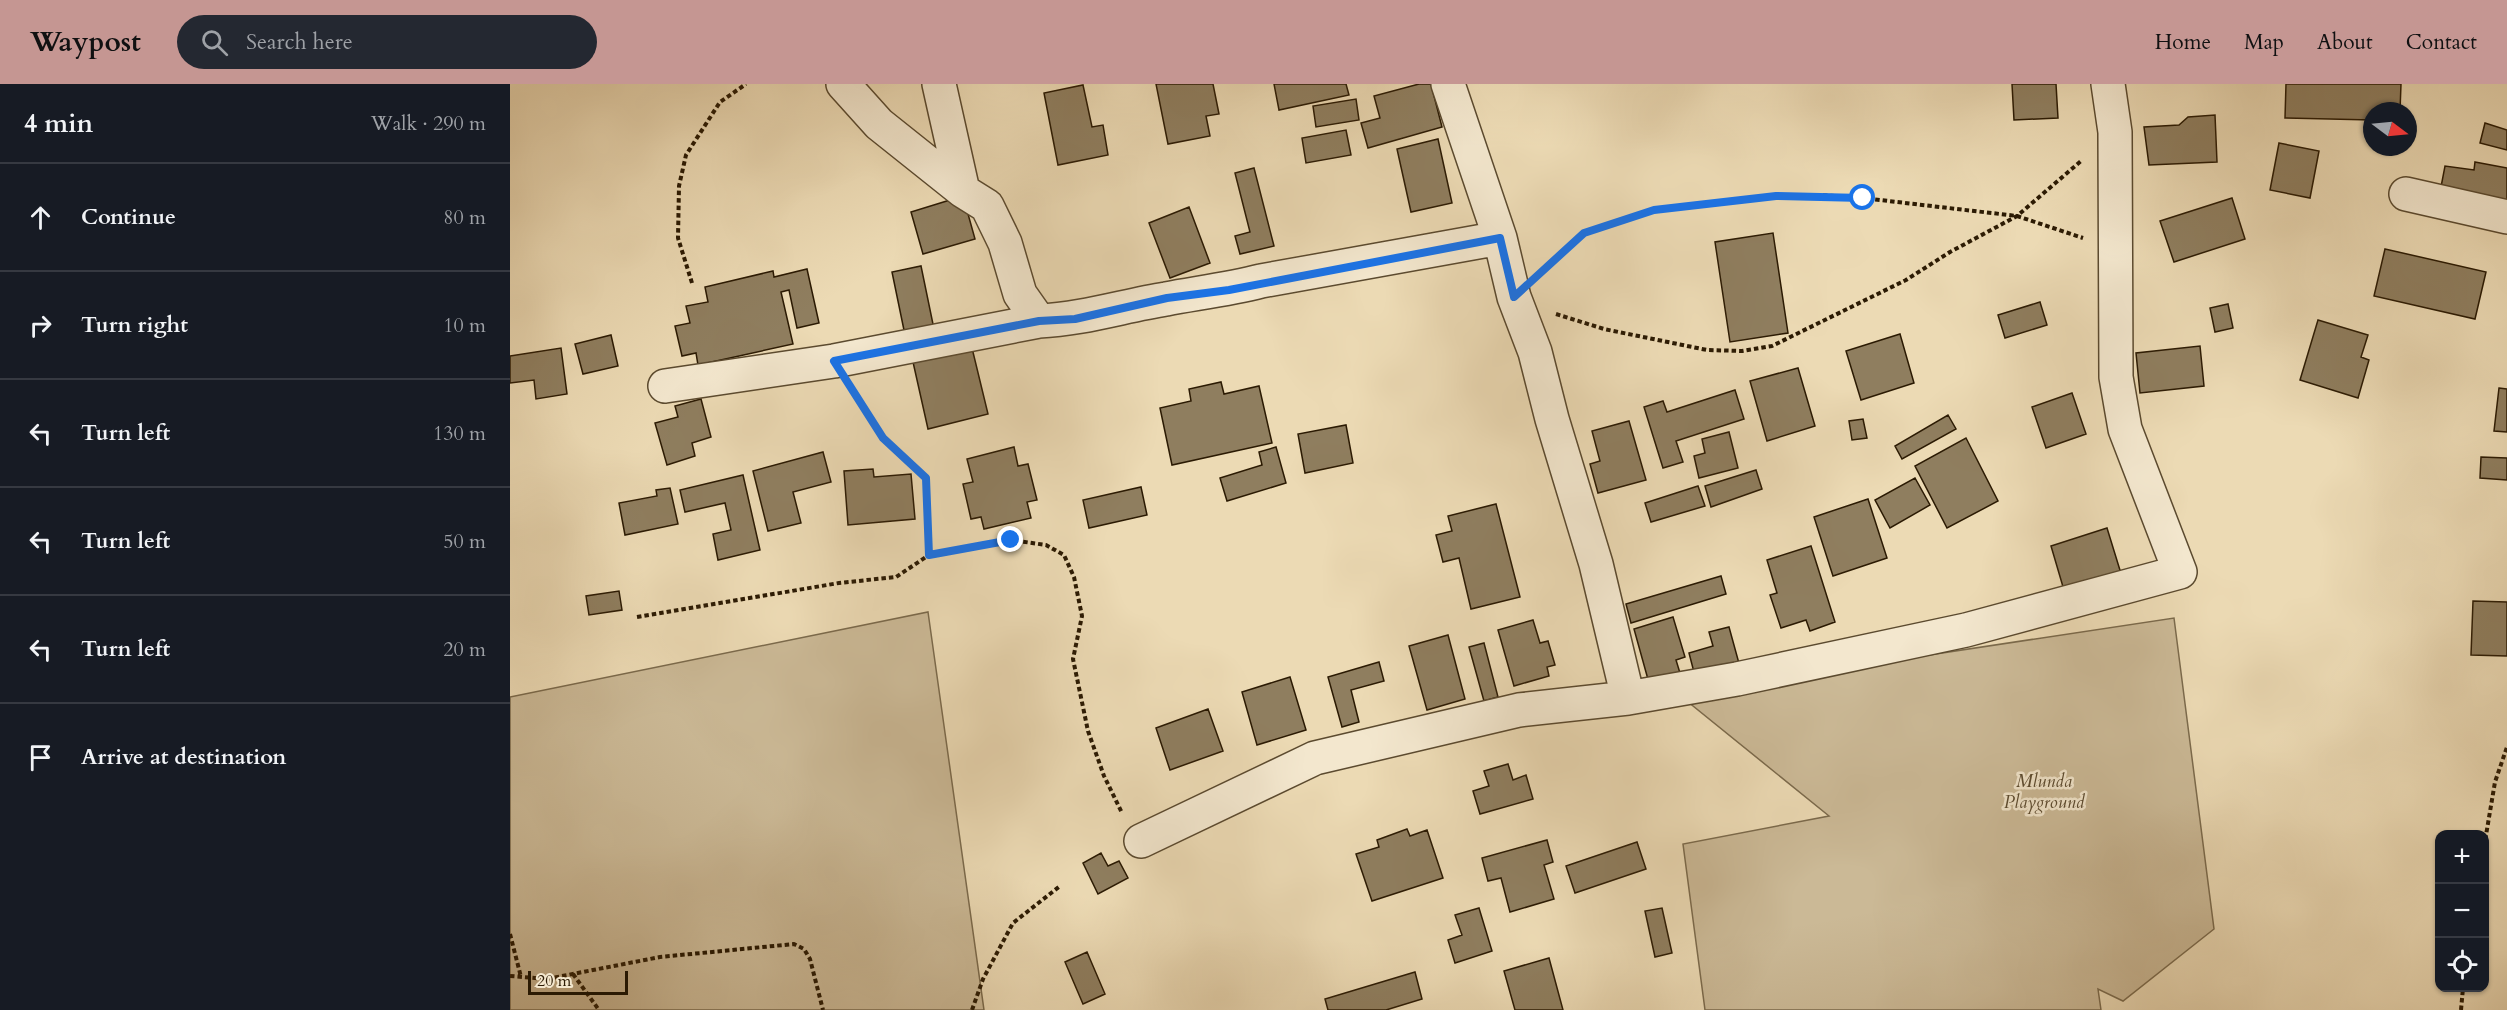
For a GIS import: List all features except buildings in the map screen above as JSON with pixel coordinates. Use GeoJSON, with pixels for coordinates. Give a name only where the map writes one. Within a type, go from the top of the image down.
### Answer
{"type":"FeatureCollection","features":[{"type":"Feature","properties":{"kind":"street"},"geometry":{"type":"LineString","coordinates":[[843,84],[879,124],[963,191],[987,206],[1005,243],[1020,294],[1039,321]]}},
{"type":"Feature","properties":{"kind":"street"},"geometry":{"type":"LineString","coordinates":[[939,84],[963,191]]}},
{"type":"Feature","properties":{"kind":"street"},"geometry":{"type":"LineString","coordinates":[[1448,84],[1500,238],[1514,297],[1535,352],[1552,419],[1596,564],[1628,698]]}},
{"type":"Feature","properties":{"kind":"street"},"geometry":{"type":"LineString","coordinates":[[1141,841],[1315,758],[1519,710],[1628,698],[1737,679],[1966,630],[2180,572],[2125,429],[2116,377],[2115,132],[2108,84]]}},
{"type":"Feature","properties":{"kind":"street"},"geometry":{"type":"LineString","coordinates":[[2406,194],[2507,217]]}},
{"type":"Feature","properties":{"kind":"street"},"geometry":{"type":"LineString","coordinates":[[665,386],[834,361],[1039,321],[1075,319],[1167,298],[1229,290],[1500,238]]}},
{"type":"Feature","properties":{"kind":"path"},"geometry":{"type":"LineString","coordinates":[[692,283],[678,238],[679,186],[686,155],[720,102],[746,84]]}},
{"type":"Feature","properties":{"kind":"path"},"geometry":{"type":"LineString","coordinates":[[2115,132],[2017,216],[1950,252],[1906,280],[1772,346],[1742,351],[1707,350],[1604,329],[1544,311],[1514,297],[1584,233],[1654,210],[1712,201],[1821,195],[2017,216],[2115,249]]}},
{"type":"Feature","properties":{"kind":"path"},"geometry":{"type":"LineString","coordinates":[[834,361],[883,438],[926,478],[929,555]]}},
{"type":"Feature","properties":{"kind":"path"},"geometry":{"type":"LineString","coordinates":[[637,617],[839,583],[896,577],[929,555],[1011,540],[1046,546],[1064,555],[1074,577],[1082,616],[1073,659],[1088,731],[1104,776],[1141,841]]}},
{"type":"Feature","properties":{"kind":"path"},"geometry":{"type":"LineString","coordinates":[[2487,830],[2495,782],[2507,747]]}},
{"type":"Feature","properties":{"kind":"path"},"geometry":{"type":"LineString","coordinates":[[972,1010],[983,979],[1013,923],[1060,886]]}},
{"type":"Feature","properties":{"kind":"path"},"geometry":{"type":"LineString","coordinates":[[510,934],[521,977]]}},
{"type":"Feature","properties":{"kind":"path"},"geometry":{"type":"LineString","coordinates":[[510,976],[547,979],[660,957],[794,944],[804,949],[810,959],[823,1010]]}},
{"type":"Feature","properties":{"kind":"path"},"geometry":{"type":"LineString","coordinates":[[573,974],[599,1010]]}},
{"type":"Feature","properties":{"kind":"path"},"geometry":{"type":"LineString","coordinates":[[2461,1010],[2463,992]]}},
{"type":"Feature","properties":{"kind":"green space"},"geometry":{"type":"Polygon","coordinates":[[[928,612],[984,1010],[510,1010],[510,697],[928,612]]]}},
{"type":"Feature","properties":{"kind":"green space","name":"Mlunda Playground"},"geometry":{"type":"Polygon","coordinates":[[[2174,618],[2214,929],[2123,1001],[2098,989],[2101,1010],[1705,1010],[1683,844],[1829,816],[1677,693],[2174,618]]]}},
{"type":"Feature","properties":{"kind":"route"},"geometry":{"type":"LineString","coordinates":[[1011,540],[929,555],[926,478],[883,438],[834,361],[1039,321],[1075,319],[1167,298],[1229,290],[1261,281],[1306,275],[1394,256],[1500,238],[1514,297],[1584,233],[1654,210],[1712,201],[1776,196],[1821,195],[1863,198]]}}]}
